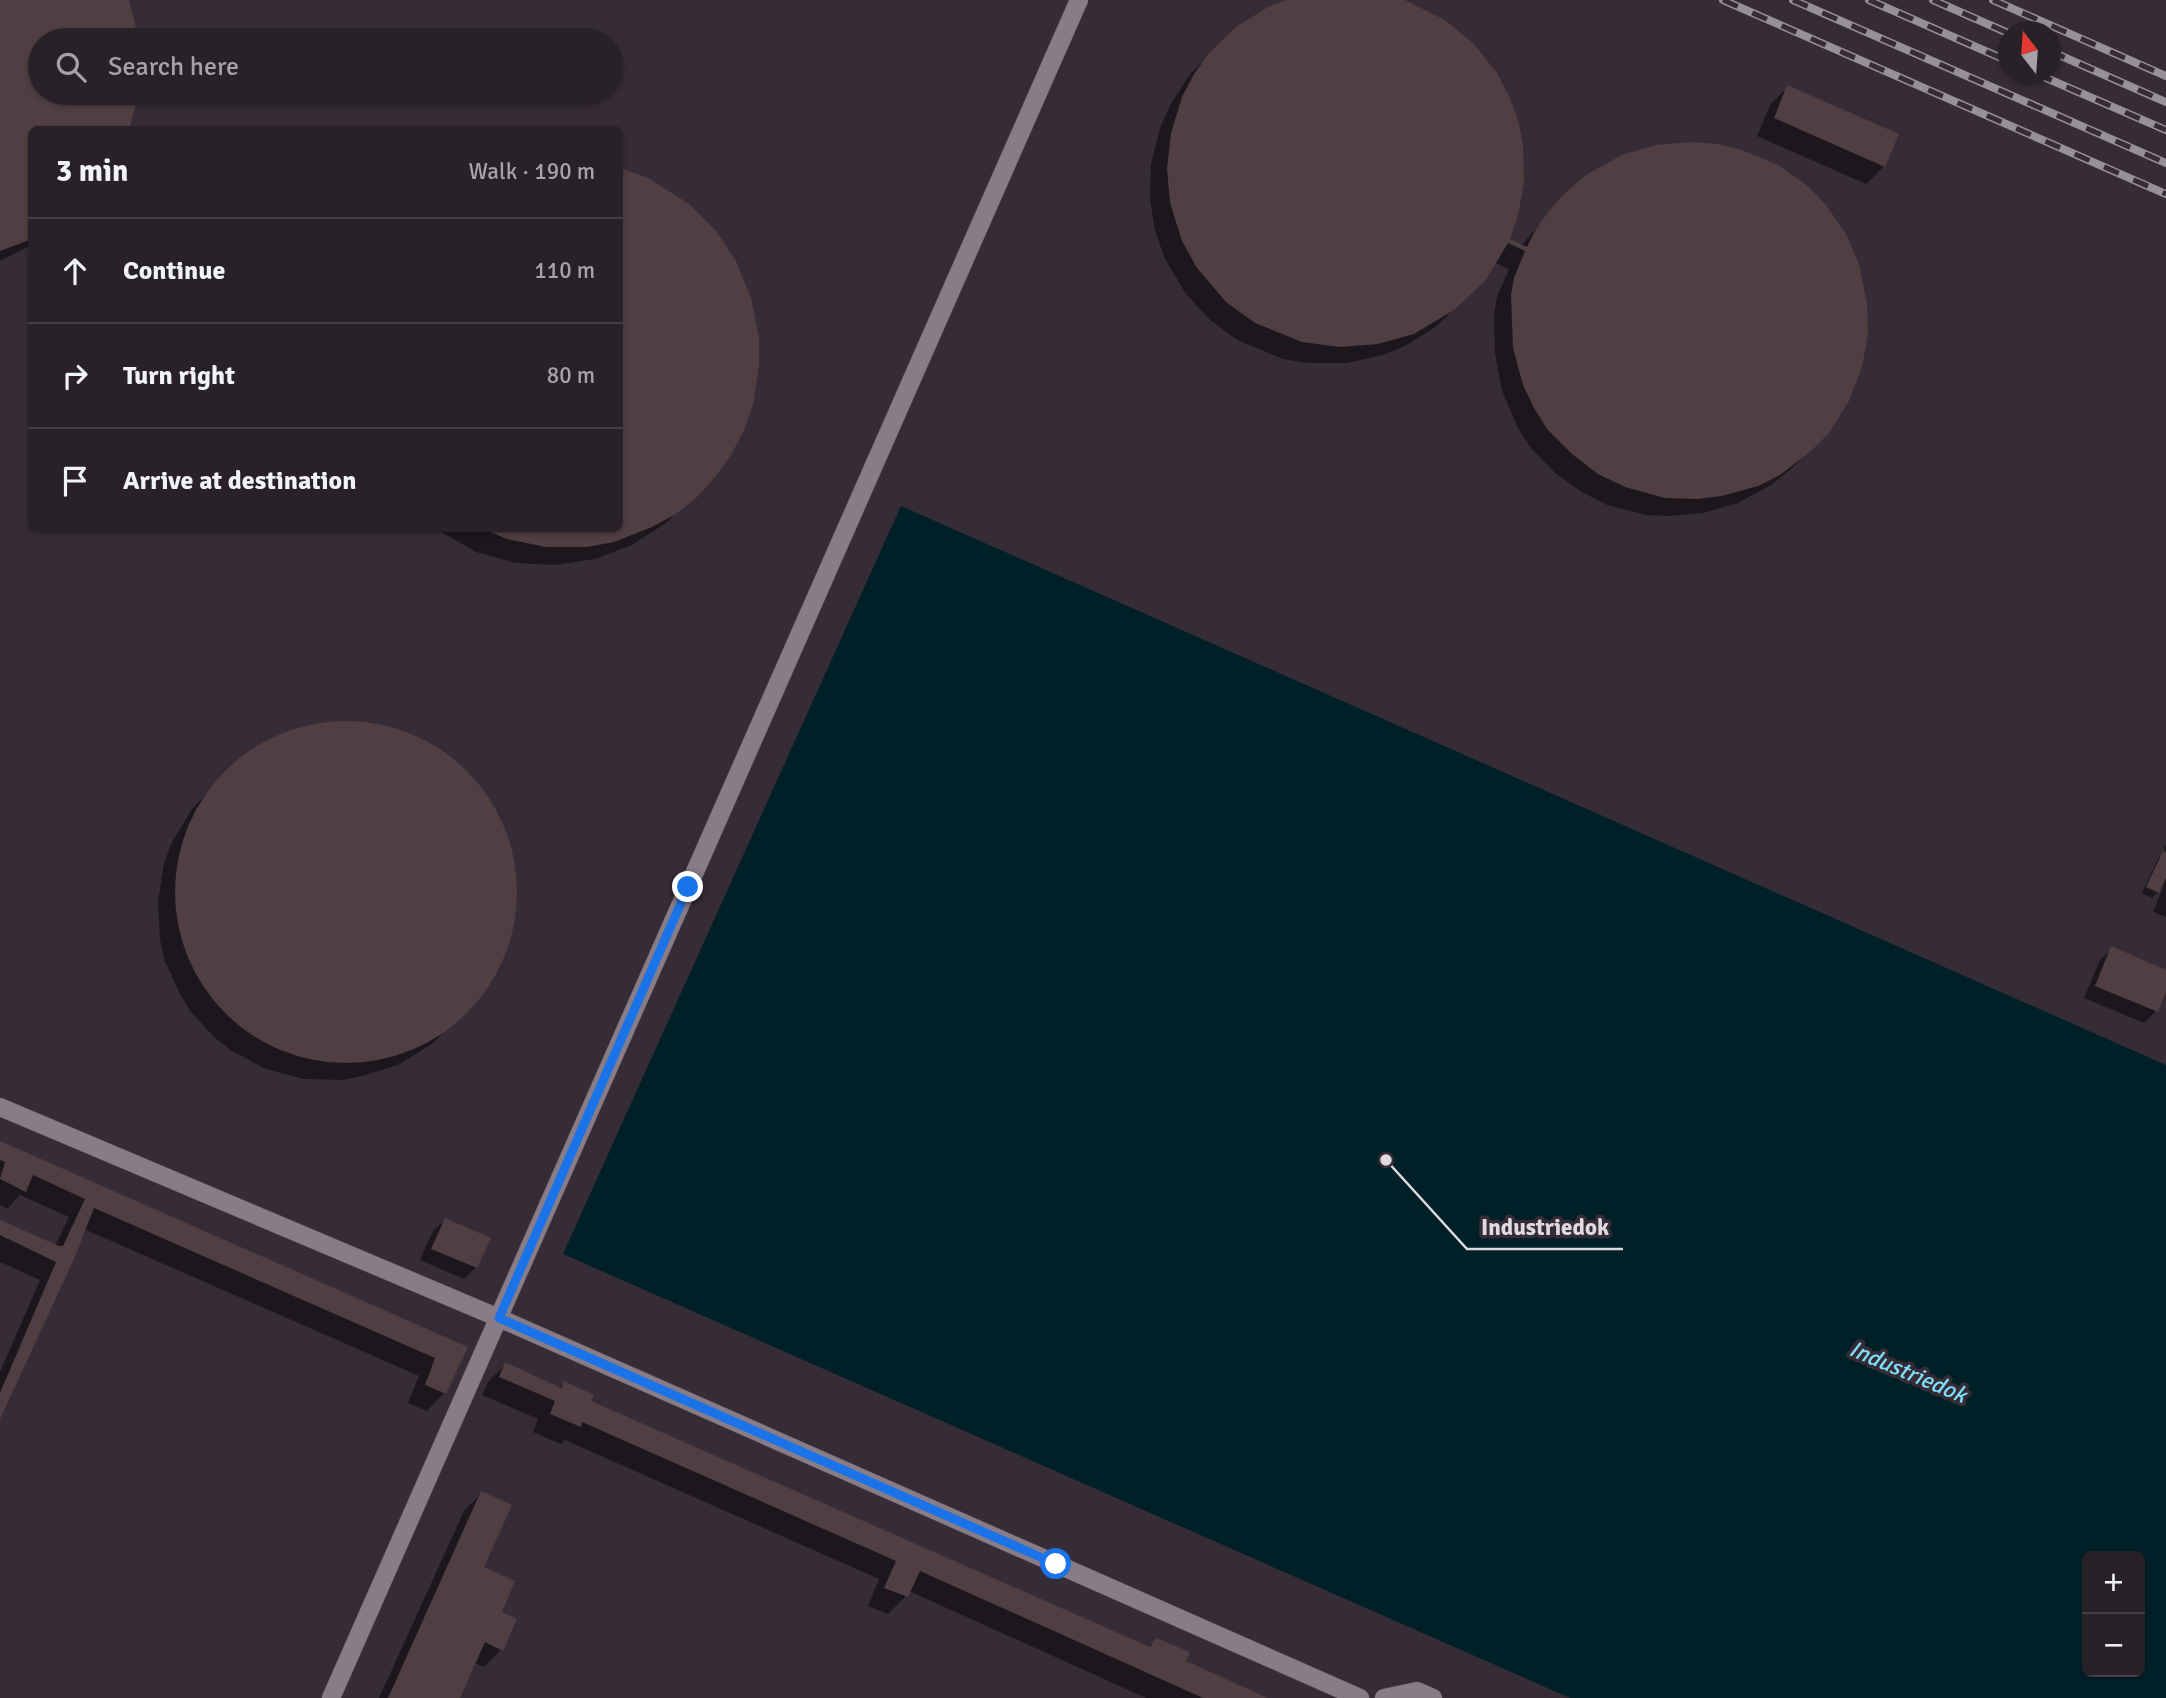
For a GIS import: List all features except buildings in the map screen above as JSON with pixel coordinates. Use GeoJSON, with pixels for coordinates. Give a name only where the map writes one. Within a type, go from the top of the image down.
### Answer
{"type":"FeatureCollection","features":[{"type":"Feature","properties":{"kind":"lane"},"geometry":{"type":"LineString","coordinates":[[331,1698],[1079,0]]}},
{"type":"Feature","properties":{"kind":"lane"},"geometry":{"type":"LineString","coordinates":[[0,1107],[499,1318],[1360,1698]]}},
{"type":"Feature","properties":{"kind":"lane"},"geometry":{"type":"LineString","coordinates":[[1384,1698],[1417,1691],[1433,1698]]}},
{"type":"Feature","properties":{"kind":"water","name":"Industriedok"},"geometry":{"type":"Polygon","coordinates":[[[901,506],[2166,1065],[2166,1698],[1570,1698],[563,1254],[901,506]]]}},
{"type":"Feature","properties":{"kind":"railway"},"geometry":{"type":"LineString","coordinates":[[1723,0],[2166,194]]}},
{"type":"Feature","properties":{"kind":"railway"},"geometry":{"type":"LineString","coordinates":[[1793,0],[2166,163]]}},
{"type":"Feature","properties":{"kind":"railway"},"geometry":{"type":"LineString","coordinates":[[1869,0],[1998,57]]}},
{"type":"Feature","properties":{"kind":"railway"},"geometry":{"type":"LineString","coordinates":[[1933,0],[1998,29]]}},
{"type":"Feature","properties":{"kind":"railway"},"geometry":{"type":"LineString","coordinates":[[1993,0],[2166,76]]}},
{"type":"Feature","properties":{"kind":"railway"},"geometry":{"type":"LineString","coordinates":[[2061,56],[2166,102]]}},
{"type":"Feature","properties":{"kind":"railway"},"geometry":{"type":"LineString","coordinates":[[2060,84],[2166,130]]}},
{"type":"Feature","properties":{"kind":"place","name":"Industriedok"},"geometry":{"type":"Point","coordinates":[1386,1160]}},
{"type":"Feature","properties":{"kind":"route"},"geometry":{"type":"LineString","coordinates":[[688,887],[499,1318],[1056,1564]]}}]}
